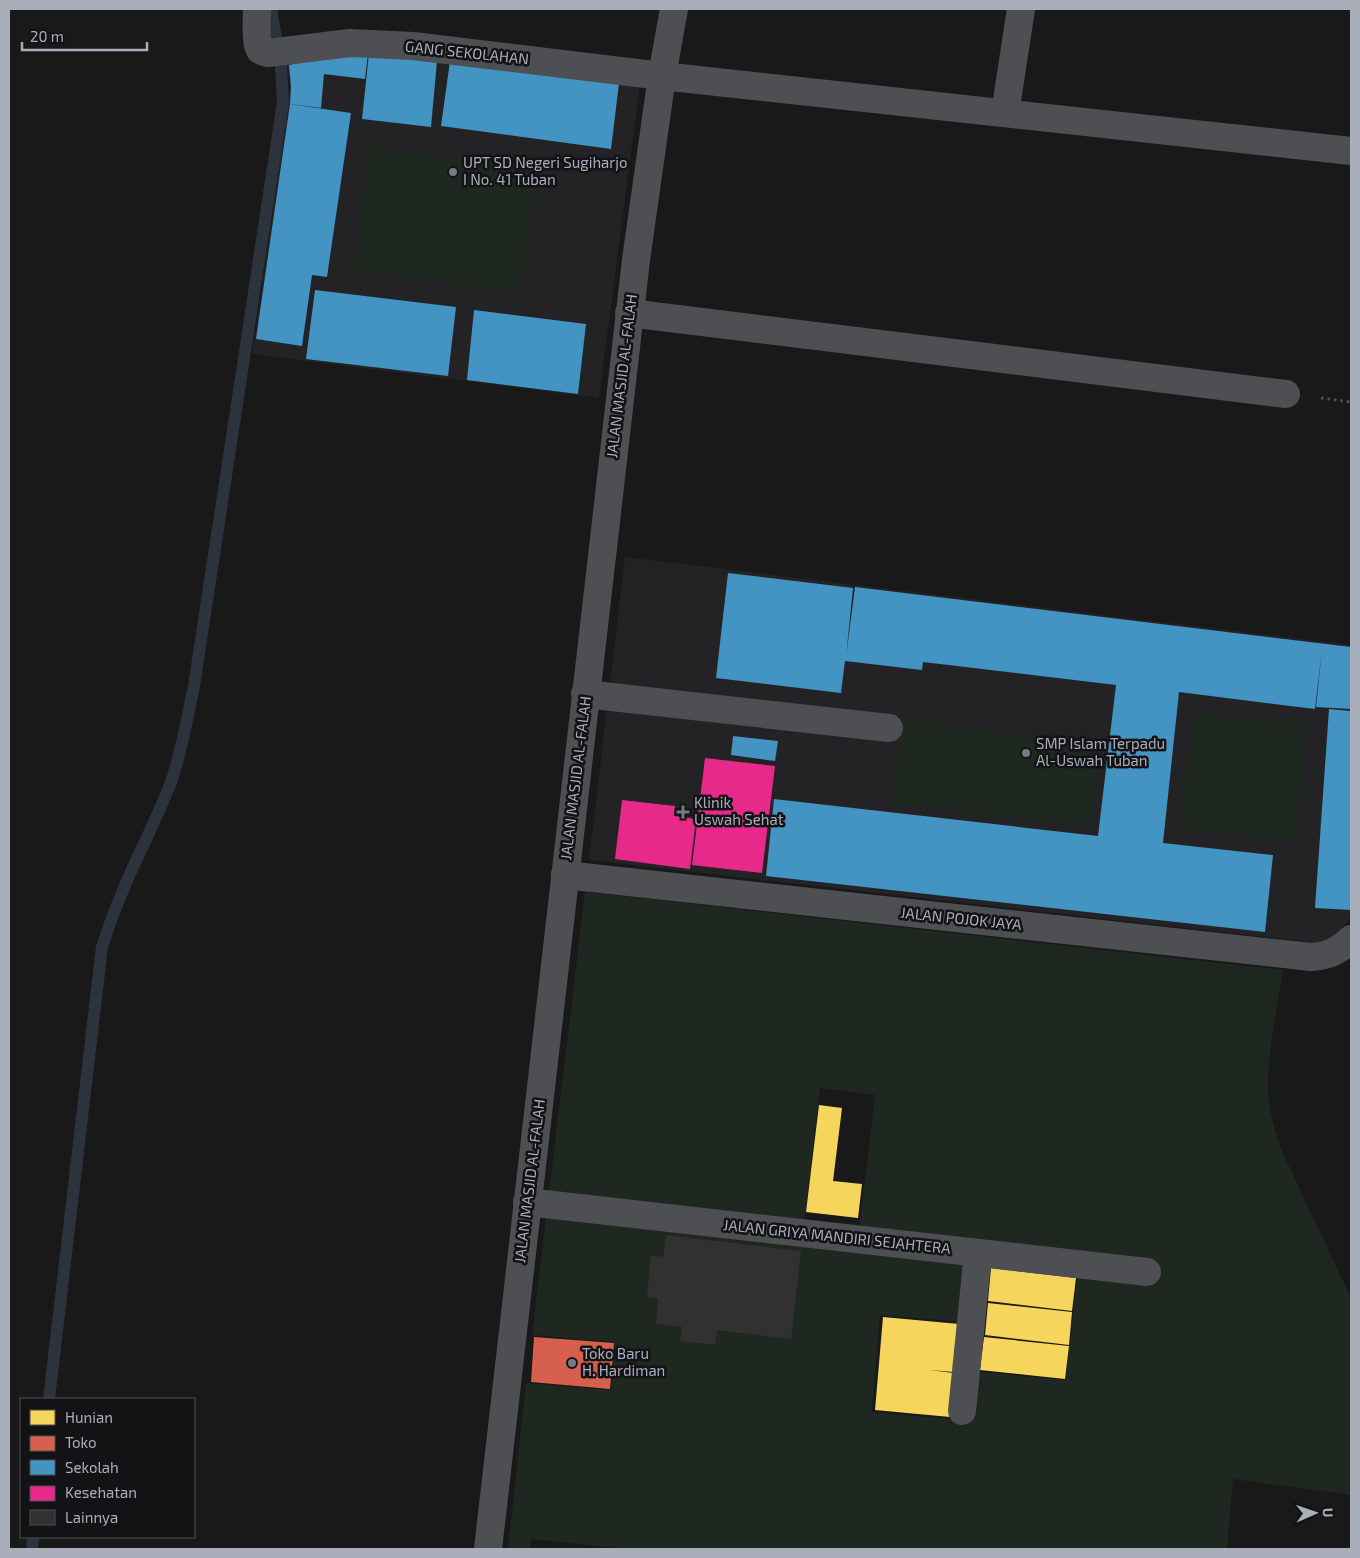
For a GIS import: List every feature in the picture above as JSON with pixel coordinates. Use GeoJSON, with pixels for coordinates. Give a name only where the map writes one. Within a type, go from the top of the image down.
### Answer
{"type":"FeatureCollection","features":[{"type":"Feature","properties":{"kind":"street","name":"GANG SEKOLAHAN"},"geometry":{"type":"LineString","coordinates":[[257,9],[259,48],[264,52],[281,52],[350,43],[388,44],[662,76],[1351,151]]}},
{"type":"Feature","properties":{"kind":"street","name":"JALAN MASJID AL-FALAH"},"geometry":{"type":"LineString","coordinates":[[488,1549],[630,313],[662,76],[674,9]]}},
{"type":"Feature","properties":{"kind":"street"},"geometry":{"type":"LineString","coordinates":[[1005,113],[1020,9]]}},
{"type":"Feature","properties":{"kind":"street"},"geometry":{"type":"LineString","coordinates":[[630,313],[1286,394]]}},
{"type":"Feature","properties":{"kind":"street"},"geometry":{"type":"LineString","coordinates":[[585,694],[889,728]]}},
{"type":"Feature","properties":{"kind":"street","name":"JALAN POJOK JAYA"},"geometry":{"type":"LineString","coordinates":[[565,874],[1303,956],[1320,957],[1332,954],[1343,948],[1351,939]]}},
{"type":"Feature","properties":{"kind":"street","name":"JALAN GRIYA MANDIRI SEJAHTERA"},"geometry":{"type":"LineString","coordinates":[[527,1202],[1147,1272]]}},
{"type":"Feature","properties":{"kind":"street"},"geometry":{"type":"LineString","coordinates":[[962,1412],[978,1253]]}},
{"type":"Feature","properties":{"kind":"shaded area","name":"UPT SD Negeri Sugiharjo I No. 41 Tuban"},"geometry":{"type":"Polygon","coordinates":[[[349,53],[640,84],[599,398],[252,354],[289,100],[290,87],[287,64],[349,53]]]}},
{"type":"Feature","properties":{"kind":"shaded area"},"geometry":{"type":"Polygon","coordinates":[[[369,146],[537,167],[521,292],[353,271],[369,146]]]}},
{"type":"Feature","properties":{"kind":"shaded area","name":"SMP Islam Terpadu Al-Uswah Tuban"},"geometry":{"type":"Polygon","coordinates":[[[625,557],[1351,645],[1351,918],[1326,944],[589,860],[625,557]]]}},
{"type":"Feature","properties":{"kind":"shaded area"},"geometry":{"type":"Polygon","coordinates":[[[1193,712],[1309,726],[1295,842],[1179,829],[1193,712]]]}},
{"type":"Feature","properties":{"kind":"shaded area"},"geometry":{"type":"Polygon","coordinates":[[[902,720],[1102,744],[1092,828],[892,804],[902,720]]]}},
{"type":"Feature","properties":{"kind":"shaded area"},"geometry":{"type":"Polygon","coordinates":[[[585,892],[1283,970],[1270,1053],[1269,1103],[1280,1147],[1351,1298],[1351,1495],[1233,1479],[1227,1549],[627,1549],[532,1539],[530,1549],[508,1549],[526,1383],[611,1390],[615,1342],[532,1335],[585,892]],[[820,1088],[804,1223],[859,1230],[875,1095],[820,1088]],[[966,1264],[961,1322],[880,1315],[872,1412],[972,1421],[979,1372],[1066,1380],[1077,1277],[966,1264]]]}},
{"type":"Feature","properties":{"kind":"building: Hunian"},"geometry":{"type":"Polygon","coordinates":[[[819,1105],[842,1108],[833,1181],[862,1184],[858,1218],[806,1212],[819,1105]]]}},
{"type":"Feature","properties":{"kind":"building: Hunian"},"geometry":{"type":"Polygon","coordinates":[[[991,1268],[1076,1278],[1072,1311],[988,1301],[991,1268]]]}},
{"type":"Feature","properties":{"kind":"building: Hunian"},"geometry":{"type":"Polygon","coordinates":[[[988,1303],[1072,1312],[1069,1345],[985,1335],[988,1303]]]}},
{"type":"Feature","properties":{"kind":"building: Hunian"},"geometry":{"type":"Polygon","coordinates":[[[883,1317],[959,1324],[954,1372],[929,1370],[954,1373],[950,1417],[875,1410],[883,1317]]]}},
{"type":"Feature","properties":{"kind":"building: Hunian"},"geometry":{"type":"Polygon","coordinates":[[[984,1337],[1069,1346],[1065,1379],[980,1370],[984,1337]]]}},
{"type":"Feature","properties":{"kind":"building: Toko","name":"Toko Baru H. Hardiman"},"geometry":{"type":"Polygon","coordinates":[[[534,1337],[614,1343],[610,1389],[531,1382],[534,1337]]]}},
{"type":"Feature","properties":{"kind":"building: Sekolah"},"geometry":{"type":"Polygon","coordinates":[[[368,53],[365,79],[324,74],[321,108],[290,104],[289,65],[322,58],[368,53]]]}},
{"type":"Feature","properties":{"kind":"building: Sekolah"},"geometry":{"type":"Polygon","coordinates":[[[369,53],[437,61],[431,127],[362,119],[369,53]]]}},
{"type":"Feature","properties":{"kind":"building: Sekolah"},"geometry":{"type":"Polygon","coordinates":[[[450,61],[619,83],[611,149],[441,126],[450,61]]]}},
{"type":"Feature","properties":{"kind":"building: Sekolah"},"geometry":{"type":"Polygon","coordinates":[[[290,104],[351,113],[327,277],[312,275],[302,346],[256,339],[290,104]]]}},
{"type":"Feature","properties":{"kind":"building: Sekolah"},"geometry":{"type":"Polygon","coordinates":[[[315,290],[456,307],[448,376],[306,359],[315,290]]]}},
{"type":"Feature","properties":{"kind":"building: Sekolah"},"geometry":{"type":"Polygon","coordinates":[[[474,310],[586,324],[578,394],[467,380],[474,310]]]}},
{"type":"Feature","properties":{"kind":"building: Sekolah"},"geometry":{"type":"Polygon","coordinates":[[[728,573],[853,588],[846,657],[855,587],[1351,647],[1351,709],[1316,707],[1322,650],[1315,709],[1179,692],[1163,843],[1273,855],[1265,932],[766,876],[774,799],[1098,836],[1116,685],[923,662],[922,670],[845,661],[841,693],[716,678],[728,573]]]}},
{"type":"Feature","properties":{"kind":"building: Sekolah"},"geometry":{"type":"Polygon","coordinates":[[[1329,709],[1351,711],[1351,910],[1315,908],[1329,709]]]}},
{"type":"Feature","properties":{"kind":"building: Sekolah"},"geometry":{"type":"Polygon","coordinates":[[[733,736],[778,741],[775,761],[731,755],[733,736]]]}},
{"type":"Feature","properties":{"kind":"building: Kesehatan"},"geometry":{"type":"Polygon","coordinates":[[[705,758],[775,766],[762,873],[692,865],[705,758]]]}},
{"type":"Feature","properties":{"kind":"building: Kesehatan","name":"Klinik Uswah Sehat"},"geometry":{"type":"Polygon","coordinates":[[[622,800],[675,806],[674,816],[696,819],[690,869],[615,859],[622,800]]]}},
{"type":"Feature","properties":{"kind":"building: Lainnya"},"geometry":{"type":"Polygon","coordinates":[[[666,1235],[801,1251],[791,1339],[717,1330],[715,1345],[680,1341],[682,1327],[656,1324],[658,1298],[647,1297],[651,1255],[663,1257],[666,1235]]]}},
{"type":"Feature","properties":{"kind":"waterway"},"geometry":{"type":"LineString","coordinates":[[49,1398],[102,947],[123,890],[171,782],[194,686],[283,102],[281,67],[271,9]]}},
{"type":"Feature","properties":{"kind":"waterway"},"geometry":{"type":"LineString","coordinates":[[32,1549],[33,1538]]}},
{"type":"Feature","properties":{"kind":"place","name":"UPT SD Negeri Sugiharjo I No. 41 Tuban"},"geometry":{"type":"Point","coordinates":[453,172]}},
{"type":"Feature","properties":{"kind":"place","name":"SMP Islam Terpadu Al-Uswah Tuban"},"geometry":{"type":"Point","coordinates":[1026,753]}},
{"type":"Feature","properties":{"kind":"place","name":"Klinik Uswah Sehat"},"geometry":{"type":"Point","coordinates":[683,812]}},
{"type":"Feature","properties":{"kind":"place","name":"Toko Baru H. Hardiman"},"geometry":{"type":"Point","coordinates":[572,1363]}}]}
